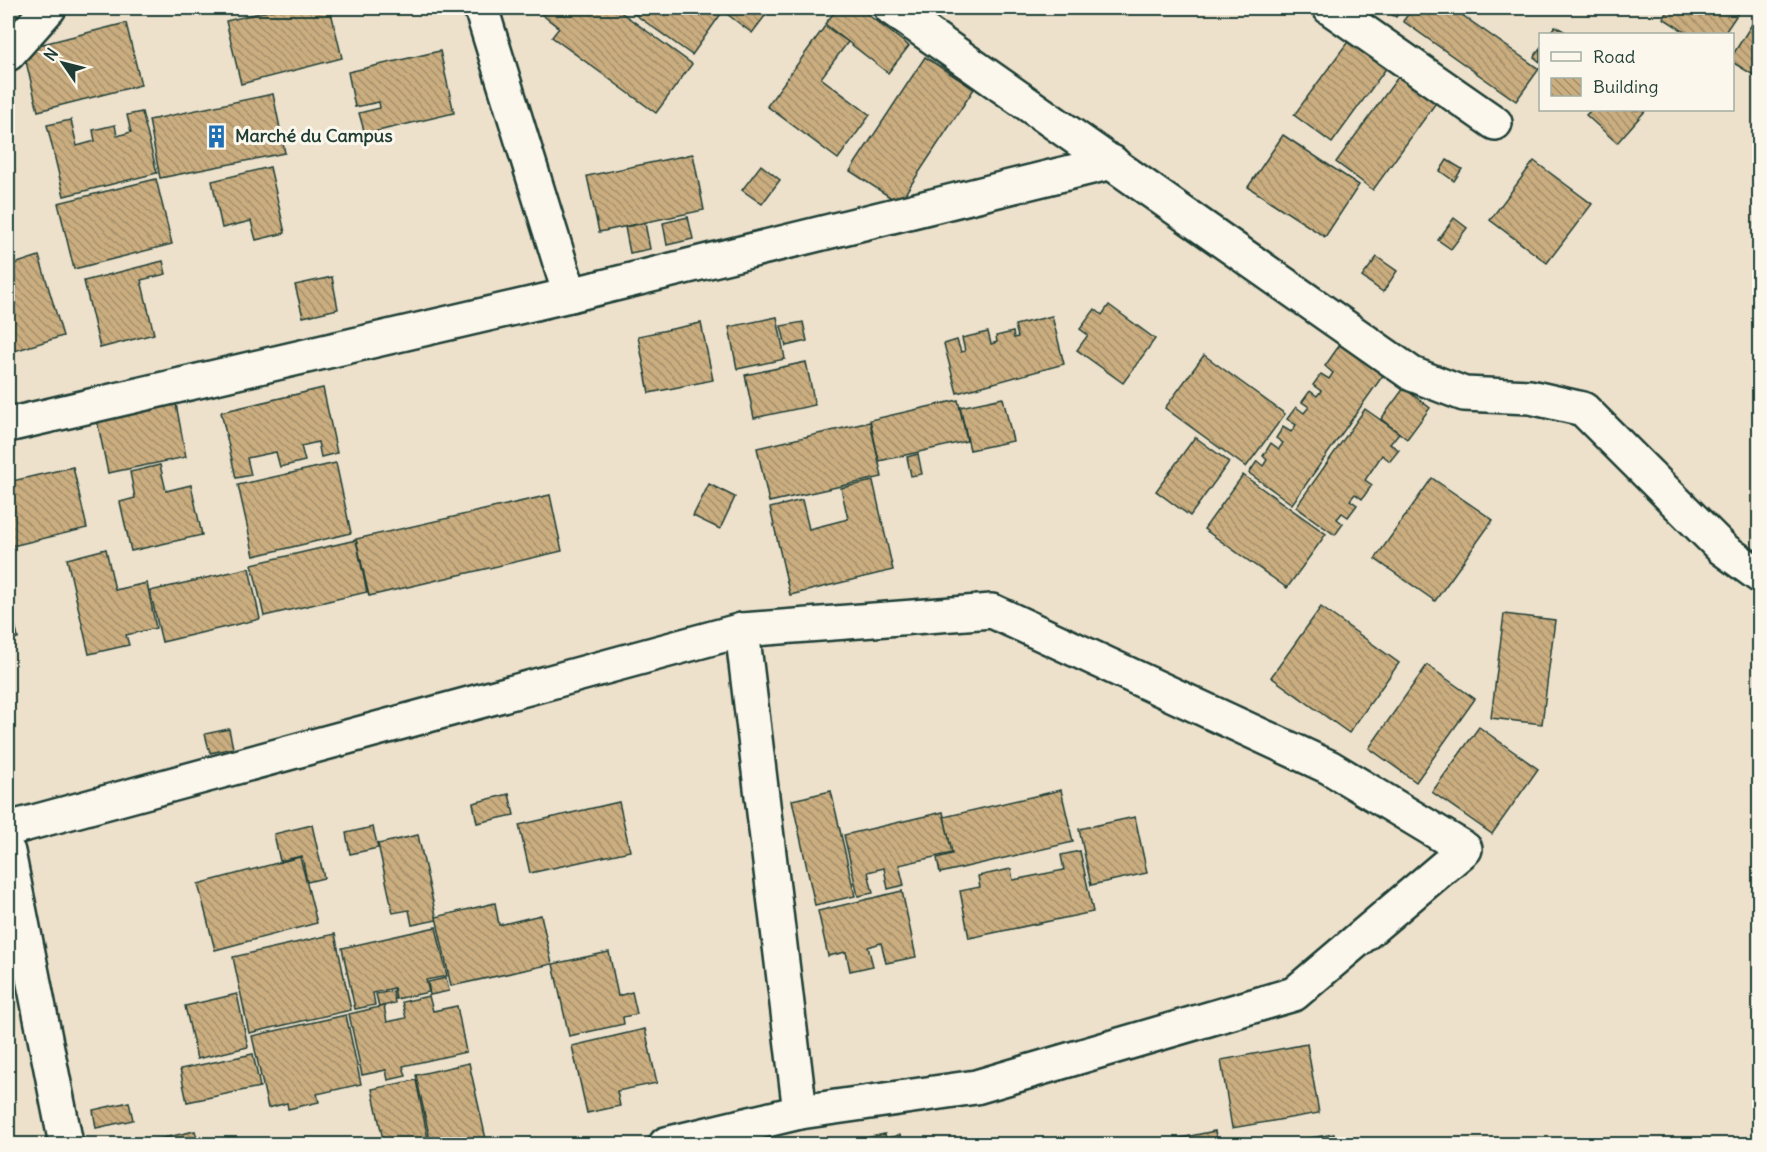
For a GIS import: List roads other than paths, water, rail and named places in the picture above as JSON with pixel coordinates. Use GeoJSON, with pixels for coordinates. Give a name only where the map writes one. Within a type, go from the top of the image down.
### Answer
{"type":"FeatureCollection","features":[{"type":"Feature","properties":{"kind":"street"},"geometry":{"type":"LineString","coordinates":[[8,54],[49,8]]}},
{"type":"Feature","properties":{"kind":"street"},"geometry":{"type":"LineString","coordinates":[[481,8],[570,295]]}},
{"type":"Feature","properties":{"kind":"street"},"geometry":{"type":"LineString","coordinates":[[891,8],[1412,374],[1464,394],[1530,398],[1583,409],[1723,549],[1760,576]]}},
{"type":"Feature","properties":{"kind":"street"},"geometry":{"type":"LineString","coordinates":[[1330,8],[1495,123]]}},
{"type":"Feature","properties":{"kind":"street"},"geometry":{"type":"LineString","coordinates":[[8,425],[570,295],[1112,162]]}},
{"type":"Feature","properties":{"kind":"street"},"geometry":{"type":"LineString","coordinates":[[8,829],[742,630],[992,611],[1329,767],[1465,849],[1294,994],[976,1087],[800,1113],[749,1134],[666,1144]]}},
{"type":"Feature","properties":{"kind":"street"},"geometry":{"type":"LineString","coordinates":[[742,630],[800,1113]]}},
{"type":"Feature","properties":{"kind":"street"},"geometry":{"type":"LineString","coordinates":[[8,852],[66,1144]]}},
{"type":"Feature","properties":{"kind":"place","name":"Marché du Campus"},"geometry":{"type":"Point","coordinates":[217,136]}}]}
